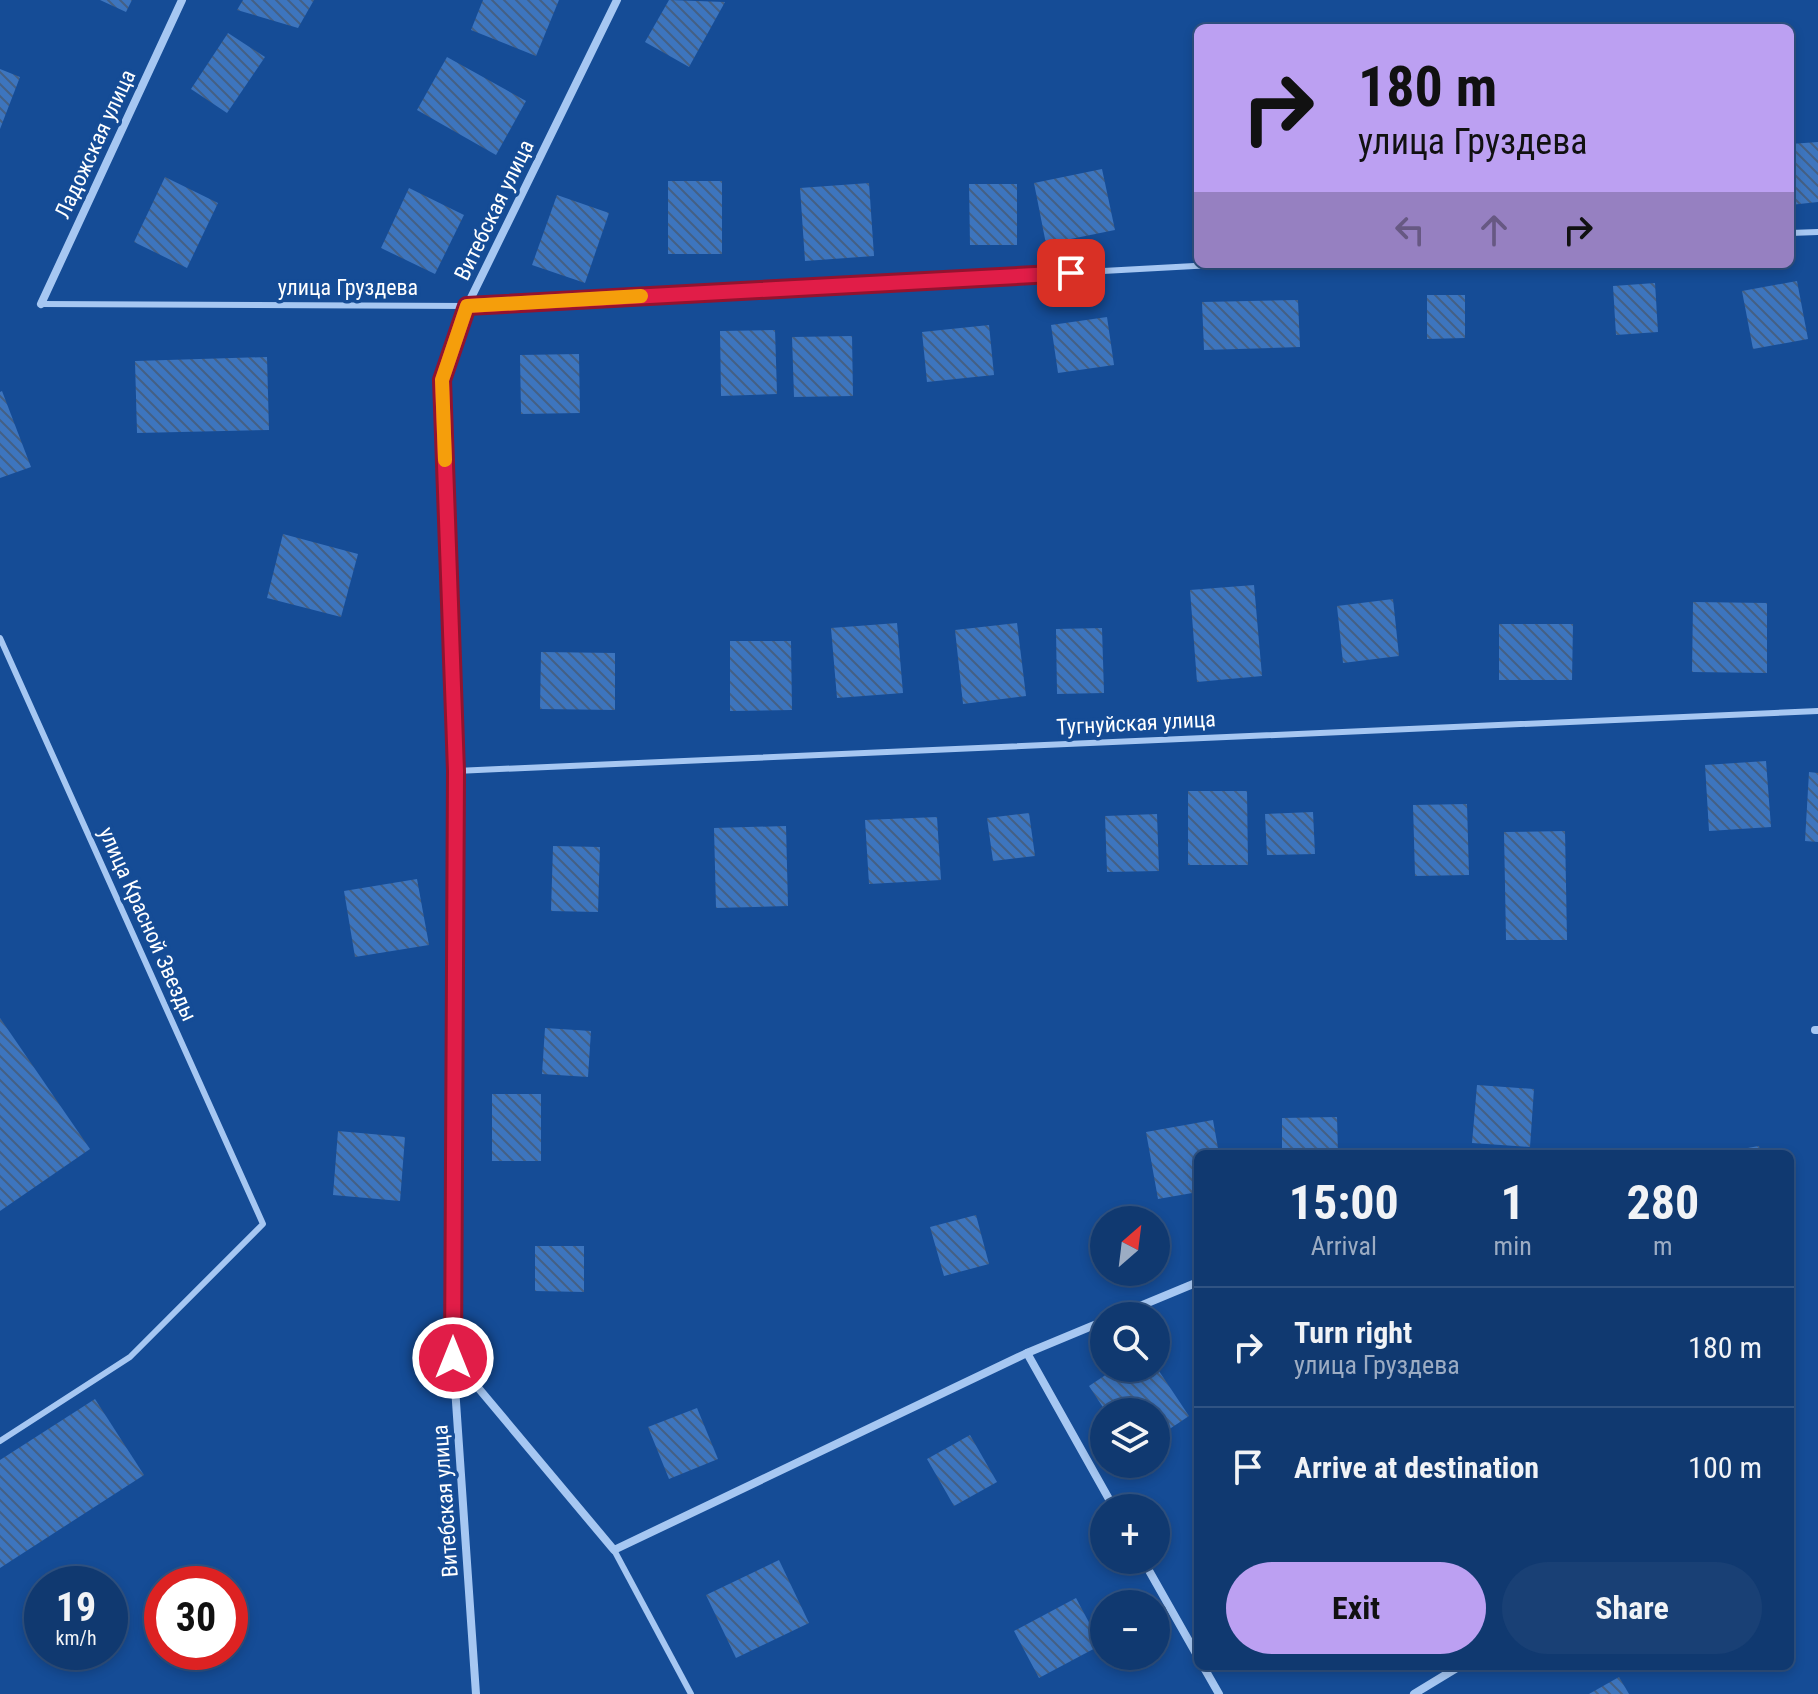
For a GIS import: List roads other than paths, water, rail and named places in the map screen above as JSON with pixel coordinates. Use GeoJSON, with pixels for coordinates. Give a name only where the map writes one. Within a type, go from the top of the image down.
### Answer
{"type":"FeatureCollection","features":[{"type":"Feature","properties":{"kind":"street","name":"Ладожская улица"},"geometry":{"type":"LineString","coordinates":[[41,304],[182,0]]}},
{"type":"Feature","properties":{"kind":"street","name":"Витебская улица"},"geometry":{"type":"LineString","coordinates":[[476,1694],[453,1358],[456,771],[442,380],[467,306],[617,0]]}},
{"type":"Feature","properties":{"kind":"street"},"geometry":{"type":"LineString","coordinates":[[1150,1302],[1194,1284]]}},
{"type":"Feature","properties":{"kind":"street"},"geometry":{"type":"LineString","coordinates":[[453,1358],[614,1550],[1027,1353],[1090,1327]]}},
{"type":"Feature","properties":{"kind":"street"},"geometry":{"type":"LineString","coordinates":[[1027,1353],[1106,1494]]}},
{"type":"Feature","properties":{"kind":"street"},"geometry":{"type":"LineString","coordinates":[[1151,1574],[1194,1650]]}},
{"type":"Feature","properties":{"kind":"street"},"geometry":{"type":"LineString","coordinates":[[1205,1670],[1219,1694]]}},
{"type":"Feature","properties":{"kind":"street"},"geometry":{"type":"LineString","coordinates":[[1414,1694],[1453,1670]]}},
{"type":"Feature","properties":{"kind":"lane"},"geometry":{"type":"LineString","coordinates":[[1794,233],[1818,232]]}},
{"type":"Feature","properties":{"kind":"lane","name":"улица Груздева"},"geometry":{"type":"LineString","coordinates":[[41,304],[467,306],[1194,266]]}},
{"type":"Feature","properties":{"kind":"lane","name":"улица Красной Звезды"},"geometry":{"type":"LineString","coordinates":[[0,638],[263,1224],[130,1357],[0,1441]]}},
{"type":"Feature","properties":{"kind":"lane","name":"Тугнуйская улица"},"geometry":{"type":"LineString","coordinates":[[456,771],[1818,711]]}},
{"type":"Feature","properties":{"kind":"lane"},"geometry":{"type":"LineString","coordinates":[[614,1550],[691,1694]]}}]}
